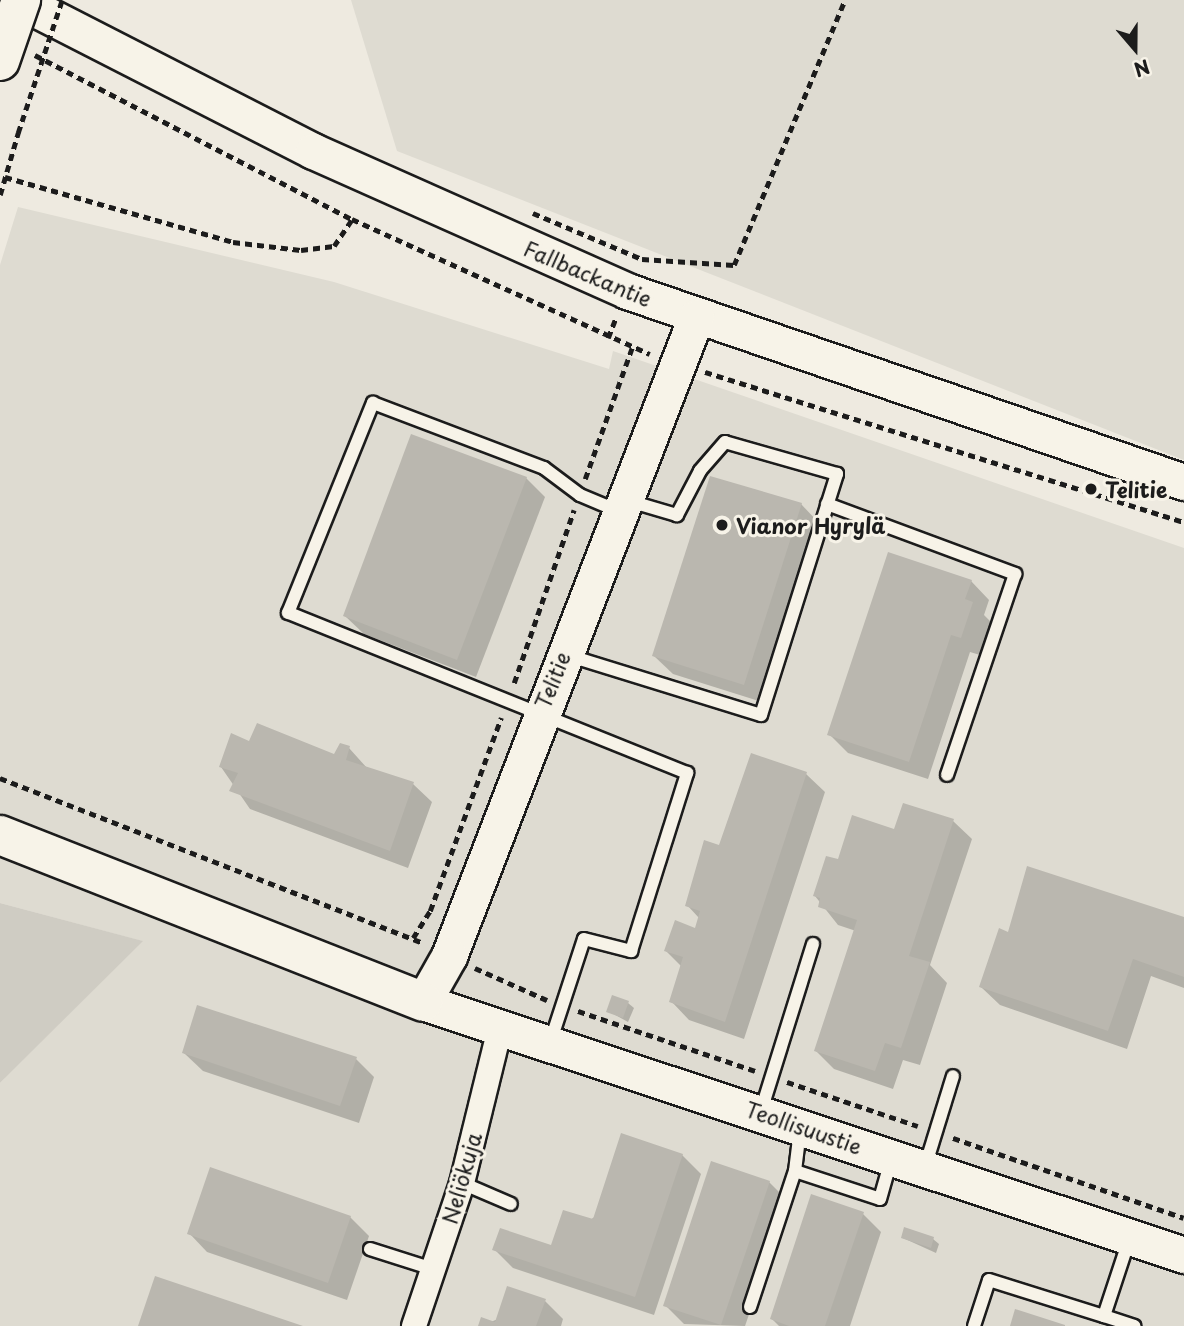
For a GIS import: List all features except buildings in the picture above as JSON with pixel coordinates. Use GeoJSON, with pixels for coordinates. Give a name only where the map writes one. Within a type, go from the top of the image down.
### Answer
{"type":"FeatureCollection","features":[{"type":"Feature","properties":{"kind":"main road"},"geometry":{"type":"LineString","coordinates":[[0,61],[20,0]]}},
{"type":"Feature","properties":{"kind":"main road"},"geometry":{"type":"LineString","coordinates":[[0,824],[51,843],[108,875]]}},
{"type":"Feature","properties":{"kind":"main road"},"geometry":{"type":"LineString","coordinates":[[0,835],[108,875],[423,1002]]}},
{"type":"Feature","properties":{"kind":"main road"},"geometry":{"type":"LineString","coordinates":[[0,849],[108,875]]}},
{"type":"Feature","properties":{"kind":"street","name":"Fallbackantie"},"geometry":{"type":"LineString","coordinates":[[20,0],[313,151],[696,317],[1184,482]]}},
{"type":"Feature","properties":{"kind":"street","name":"Telitie"},"geometry":{"type":"LineString","coordinates":[[423,1002],[449,956],[523,708],[563,654],[696,317]]}},
{"type":"Feature","properties":{"kind":"street","name":"Teollisuustie"},"geometry":{"type":"LineString","coordinates":[[423,1002],[761,1112],[1184,1255]]}},
{"type":"Feature","properties":{"kind":"street","name":"Neliökuja"},"geometry":{"type":"LineString","coordinates":[[414,1326],[462,1182],[500,1028]]}},
{"type":"Feature","properties":{"kind":"lane"},"geometry":{"type":"LineString","coordinates":[[550,1043],[560,1005],[584,939],[632,951],[687,773],[288,613],[373,403],[544,468],[580,495],[623,506],[677,514],[700,471],[725,442],[836,474],[761,715],[563,654]]}},
{"type":"Feature","properties":{"kind":"lane"},"geometry":{"type":"LineString","coordinates":[[827,504],[1015,574],[947,775]]}},
{"type":"Feature","properties":{"kind":"lane"},"geometry":{"type":"LineString","coordinates":[[761,1112],[813,944]]}},
{"type":"Feature","properties":{"kind":"lane"},"geometry":{"type":"LineString","coordinates":[[925,1167],[953,1076]]}},
{"type":"Feature","properties":{"kind":"lane"},"geometry":{"type":"LineString","coordinates":[[750,1307],[795,1171],[800,1126]]}},
{"type":"Feature","properties":{"kind":"lane"},"geometry":{"type":"LineString","coordinates":[[795,1171],[880,1199],[891,1158]]}},
{"type":"Feature","properties":{"kind":"lane"},"geometry":{"type":"LineString","coordinates":[[462,1182],[511,1204]]}},
{"type":"Feature","properties":{"kind":"lane"},"geometry":{"type":"LineString","coordinates":[[1104,1316],[1130,1237]]}},
{"type":"Feature","properties":{"kind":"lane"},"geometry":{"type":"LineString","coordinates":[[370,1249],[433,1269]]}},
{"type":"Feature","properties":{"kind":"lane"},"geometry":{"type":"LineString","coordinates":[[974,1326],[989,1280],[1133,1326]]}},
{"type":"Feature","properties":{"kind":"path"},"geometry":{"type":"LineString","coordinates":[[0,195],[62,0]]}},
{"type":"Feature","properties":{"kind":"path"},"geometry":{"type":"LineString","coordinates":[[520,207],[642,259],[734,265],[845,0]]}},
{"type":"Feature","properties":{"kind":"path"},"geometry":{"type":"LineString","coordinates":[[5,177],[233,242],[301,250],[334,246],[352,219]]}},
{"type":"Feature","properties":{"kind":"path"},"geometry":{"type":"LineString","coordinates":[[413,938],[429,911],[523,708],[580,495],[632,348]]}},
{"type":"Feature","properties":{"kind":"path"},"geometry":{"type":"LineString","coordinates":[[0,778],[413,938],[560,1005],[1184,1218]]}},
{"type":"Feature","properties":{"kind":"shaded area"},"geometry":{"type":"Polygon","coordinates":[[[351,0],[1184,0],[1184,460],[397,151],[351,0]]]}},
{"type":"Feature","properties":{"kind":"shaded area"},"geometry":{"type":"Polygon","coordinates":[[[18,207],[334,282],[609,369],[613,351],[1184,548],[1184,1326],[0,1326],[0,1083],[142,941],[0,903],[0,265],[18,207]]]}},
{"type":"Feature","properties":{"kind":"shaded area"},"geometry":{"type":"Polygon","coordinates":[[[0,903],[143,941],[0,1083],[0,903]]]}},
{"type":"Feature","properties":{"kind":"place","name":"Telitie"},"geometry":{"type":"Point","coordinates":[1091,489]}},
{"type":"Feature","properties":{"kind":"place","name":"Vianor Hyrylä"},"geometry":{"type":"Point","coordinates":[722,525]}}]}
